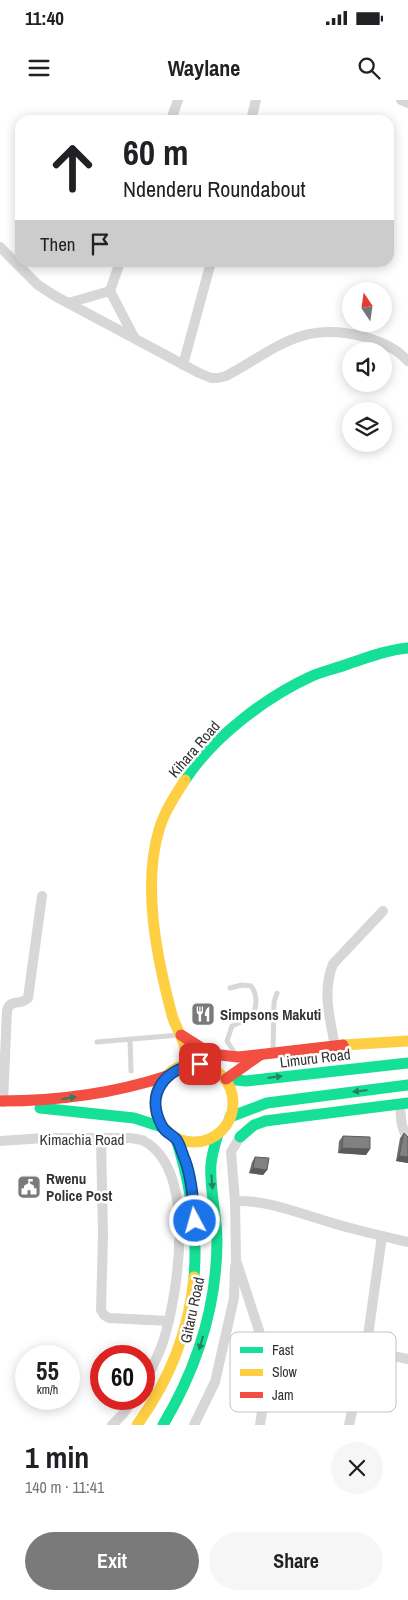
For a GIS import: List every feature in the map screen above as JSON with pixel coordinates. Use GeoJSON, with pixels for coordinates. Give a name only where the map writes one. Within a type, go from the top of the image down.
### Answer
{"type":"FeatureCollection","features":[{"type":"Feature","properties":{"kind":"main road","name":"Kihara Road"},"geometry":{"type":"LineString","coordinates":[[189,1065],[173,1016],[162,967],[153,902],[152,859],[155,839],[161,820],[170,802],[187,777],[220,740],[244,718],[283,692],[311,677],[343,665],[384,652],[408,648]]}},
{"type":"Feature","properties":{"kind":"main road"},"geometry":{"type":"LineString","coordinates":[[180,1035],[211,1054],[238,1057],[335,1046],[408,1041]]}},
{"type":"Feature","properties":{"kind":"main road"},"geometry":{"type":"LineString","coordinates":[[226,1079],[261,1055]]}},
{"type":"Feature","properties":{"kind":"main road","name":"Limuru Road"},"geometry":{"type":"LineString","coordinates":[[226,1079],[246,1081],[408,1063]]}},
{"type":"Feature","properties":{"kind":"main road"},"geometry":{"type":"LineString","coordinates":[[2,1102],[61,1099],[132,1088],[167,1076],[177,1069],[200,1064],[218,1072],[226,1079],[233,1096],[230,1116],[218,1134],[206,1140],[188,1142],[176,1139],[167,1133],[162,1127],[157,1114],[156,1098],[160,1086],[167,1076]]}},
{"type":"Feature","properties":{"kind":"main road"},"geometry":{"type":"LineString","coordinates":[[230,1116],[250,1108],[275,1102],[408,1085]]}},
{"type":"Feature","properties":{"kind":"main road"},"geometry":{"type":"LineString","coordinates":[[2,1102],[43,1109],[134,1118],[162,1127]]}},
{"type":"Feature","properties":{"kind":"main road"},"geometry":{"type":"LineString","coordinates":[[240,1137],[254,1125],[265,1121],[404,1104]]}},
{"type":"Feature","properties":{"kind":"main road","name":"Gitaru Road"},"geometry":{"type":"LineString","coordinates":[[163,1425],[182,1393],[196,1362],[213,1294],[217,1240],[211,1165],[218,1134]]}},
{"type":"Feature","properties":{"kind":"main road"},"geometry":{"type":"LineString","coordinates":[[137,1425],[169,1374],[190,1312],[195,1221],[189,1176],[176,1139]]}},
{"type":"Feature","properties":{"kind":"street"},"geometry":{"type":"LineString","coordinates":[[173,115],[178,100]]}},
{"type":"Feature","properties":{"kind":"street"},"geometry":{"type":"LineString","coordinates":[[252,115],[256,100]]}},
{"type":"Feature","properties":{"kind":"street"},"geometry":{"type":"LineString","coordinates":[[401,100],[408,103]]}},
{"type":"Feature","properties":{"kind":"street"},"geometry":{"type":"LineString","coordinates":[[0,247],[15,262]]}},
{"type":"Feature","properties":{"kind":"street"},"geometry":{"type":"LineString","coordinates":[[20,267],[38,285],[68,303],[211,378],[218,378],[241,368],[279,344],[300,335],[326,331],[345,332],[382,342],[402,354],[408,361]]}},
{"type":"Feature","properties":{"kind":"street"},"geometry":{"type":"LineString","coordinates":[[118,267],[110,291],[134,338]]}},
{"type":"Feature","properties":{"kind":"street"},"geometry":{"type":"LineString","coordinates":[[183,365],[210,267]]}},
{"type":"Feature","properties":{"kind":"street"},"geometry":{"type":"LineString","coordinates":[[68,303],[110,291]]}},
{"type":"Feature","properties":{"kind":"street"},"geometry":{"type":"LineString","coordinates":[[2,1102],[7,1011],[11,1003],[24,1002],[28,998],[42,896]]}},
{"type":"Feature","properties":{"kind":"street"},"geometry":{"type":"LineString","coordinates":[[335,1046],[327,1002],[330,972],[333,964],[383,910]]}},
{"type":"Feature","properties":{"kind":"street"},"geometry":{"type":"LineString","coordinates":[[404,1104],[402,1127],[408,1137]]}},
{"type":"Feature","properties":{"kind":"street"},"geometry":{"type":"LineString","coordinates":[[194,1425],[215,1382],[234,1298],[236,1260],[235,1201],[231,1152],[240,1137]]}},
{"type":"Feature","properties":{"kind":"street","name":"Kimachia Road"},"geometry":{"type":"LineString","coordinates":[[0,1142],[44,1138],[143,1140],[154,1148],[164,1160],[172,1175],[177,1205],[179,1263],[169,1321],[155,1363]]}},
{"type":"Feature","properties":{"kind":"street"},"geometry":{"type":"LineString","coordinates":[[101,1138],[103,1235],[101,1310],[109,1318],[169,1321]]}},
{"type":"Feature","properties":{"kind":"street"},"geometry":{"type":"LineString","coordinates":[[235,1201],[283,1208],[328,1222],[408,1242]]}},
{"type":"Feature","properties":{"kind":"street"},"geometry":{"type":"LineString","coordinates":[[369,1332],[382,1236]]}},
{"type":"Feature","properties":{"kind":"street"},"geometry":{"type":"LineString","coordinates":[[236,1260],[259,1332]]}},
{"type":"Feature","properties":{"kind":"street"},"geometry":{"type":"LineString","coordinates":[[112,1425],[126,1410]]}},
{"type":"Feature","properties":{"kind":"street"},"geometry":{"type":"LineString","coordinates":[[260,1425],[262,1412]]}},
{"type":"Feature","properties":{"kind":"street"},"geometry":{"type":"LineString","coordinates":[[349,1425],[352,1412]]}},
{"type":"Feature","properties":{"kind":"lane"},"geometry":{"type":"LineString","coordinates":[[230,988],[242,985],[251,986],[256,994],[255,1012],[250,1018],[232,1026],[228,1033],[227,1041],[238,1057]]}},
{"type":"Feature","properties":{"kind":"lane"},"geometry":{"type":"LineString","coordinates":[[274,1054],[274,1002],[277,993]]}},
{"type":"Feature","properties":{"kind":"lane"},"geometry":{"type":"LineString","coordinates":[[98,1042],[180,1035]]}},
{"type":"Feature","properties":{"kind":"lane"},"geometry":{"type":"LineString","coordinates":[[130,1039],[131,1071]]}},
{"type":"Feature","properties":{"kind":"building"},"geometry":{"type":"Polygon","coordinates":[[[404,1133],[408,1137],[408,1157],[399,1156],[404,1133]]]}},
{"type":"Feature","properties":{"kind":"building"},"geometry":{"type":"Polygon","coordinates":[[[343,1136],[370,1137],[370,1149],[342,1148],[343,1136]]]}},
{"type":"Feature","properties":{"kind":"building"},"geometry":{"type":"Polygon","coordinates":[[[255,1157],[269,1158],[267,1170],[253,1168],[255,1157]]]}},
{"type":"Feature","properties":{"kind":"traffic: fast"},"geometry":{"type":"LineString","coordinates":[[185,780],[225,734],[277,695],[320,673],[384,652],[408,648]]}},
{"type":"Feature","properties":{"kind":"traffic: fast"},"geometry":{"type":"LineString","coordinates":[[226,1079],[246,1081],[408,1063]]}},
{"type":"Feature","properties":{"kind":"traffic: fast"},"geometry":{"type":"LineString","coordinates":[[230,1117],[267,1103],[408,1085]]}},
{"type":"Feature","properties":{"kind":"traffic: fast"},"geometry":{"type":"LineString","coordinates":[[240,1137],[254,1125],[265,1121],[408,1103]]}},
{"type":"Feature","properties":{"kind":"traffic: fast"},"geometry":{"type":"LineString","coordinates":[[40,1108],[134,1118],[162,1127]]}},
{"type":"Feature","properties":{"kind":"traffic: fast"},"geometry":{"type":"LineString","coordinates":[[163,1425],[186,1381],[203,1336],[209,1313],[216,1265],[217,1240],[211,1164],[218,1134]]}},
{"type":"Feature","properties":{"kind":"traffic: fast"},"geometry":{"type":"LineString","coordinates":[[176,1139],[186,1173],[192,1207],[195,1242],[194,1277]]}},
{"type":"Feature","properties":{"kind":"traffic: slow"},"geometry":{"type":"LineString","coordinates":[[185,780],[167,810],[159,830],[154,852],[152,898],[161,970],[172,1015],[185,1046],[189,1065]]}},
{"type":"Feature","properties":{"kind":"traffic: slow"},"geometry":{"type":"LineString","coordinates":[[343,1045],[408,1041]]}},
{"type":"Feature","properties":{"kind":"traffic: slow"},"geometry":{"type":"LineString","coordinates":[[194,1064],[209,1067],[226,1081],[230,1088],[233,1103],[230,1118],[216,1135],[209,1139],[194,1142],[179,1139],[162,1125],[158,1118],[155,1103],[158,1088],[172,1071],[179,1067],[194,1064]]}},
{"type":"Feature","properties":{"kind":"traffic: slow"},"geometry":{"type":"LineString","coordinates":[[137,1425],[159,1391],[176,1355],[187,1317],[194,1277]]}},
{"type":"Feature","properties":{"kind":"traffic: jam"},"geometry":{"type":"LineString","coordinates":[[181,1035],[211,1054],[238,1057],[343,1045]]}},
{"type":"Feature","properties":{"kind":"traffic: jam"},"geometry":{"type":"LineString","coordinates":[[226,1079],[260,1055]]}},
{"type":"Feature","properties":{"kind":"traffic: jam"},"geometry":{"type":"LineString","coordinates":[[0,1101],[42,1100],[105,1092],[167,1076]]}},
{"type":"Feature","properties":{"kind":"place","name":"Simpsons Makuti"},"geometry":{"type":"Point","coordinates":[203,1014]}},
{"type":"Feature","properties":{"kind":"place","name":"Rwenu Police Post"},"geometry":{"type":"Point","coordinates":[29,1187]}},
{"type":"Feature","properties":{"kind":"route"},"geometry":{"type":"LineString","coordinates":[[195,1221],[186,1163],[176,1139],[162,1127],[157,1114],[156,1098],[160,1086],[167,1076],[177,1069],[200,1064]]}}]}
